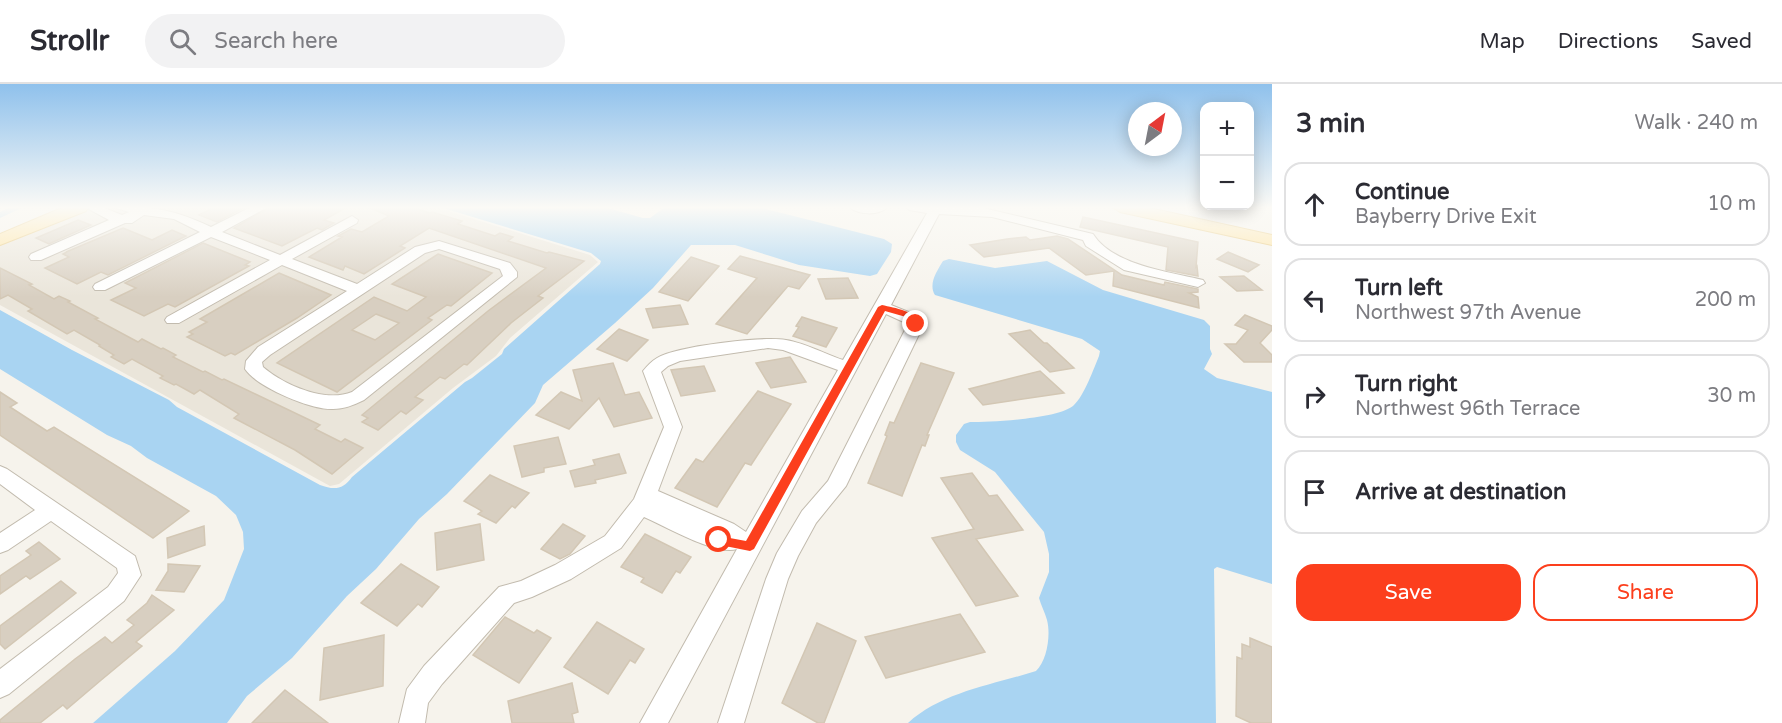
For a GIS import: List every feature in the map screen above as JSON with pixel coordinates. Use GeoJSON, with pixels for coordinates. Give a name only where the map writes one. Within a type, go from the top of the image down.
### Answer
{"type":"FeatureCollection","features":[{"type":"Feature","properties":{"kind":"street"},"geometry":{"type":"LineString","coordinates":[[36,256],[76,237]]}},
{"type":"Feature","properties":{"kind":"street"},"geometry":{"type":"LineString","coordinates":[[100,287],[200,237]]}},
{"type":"Feature","properties":{"kind":"street"},"geometry":{"type":"LineString","coordinates":[[223,237],[358,290]]}},
{"type":"Feature","properties":{"kind":"street"},"geometry":{"type":"LineString","coordinates":[[173,320],[321,237]]}},
{"type":"Feature","properties":{"kind":"street"},"geometry":{"type":"LineString","coordinates":[[653,723],[920,237]]}},
{"type":"Feature","properties":{"kind":"street"},"geometry":{"type":"LineString","coordinates":[[1087,237],[1091,243],[1129,267],[1198,283]]}},
{"type":"Feature","properties":{"kind":"street"},"geometry":{"type":"LineString","coordinates":[[435,246],[447,246],[494,262],[505,266],[510,272],[507,281],[358,396],[334,405],[317,402],[261,375],[254,369],[254,363],[264,351],[358,290],[420,250],[435,246]]}},
{"type":"Feature","properties":{"kind":"street"},"geometry":{"type":"LineString","coordinates":[[731,723],[777,579],[788,553],[808,517],[836,486],[916,324],[915,320],[909,316],[882,307]]}},
{"type":"Feature","properties":{"kind":"street"},"geometry":{"type":"LineString","coordinates":[[412,723],[416,698],[433,675],[507,594],[524,590],[563,572],[613,542],[643,503],[673,427],[652,371],[662,362],[677,356],[768,343],[786,345],[848,368]]}},
{"type":"Feature","properties":{"kind":"street"},"geometry":{"type":"LineString","coordinates":[[0,474],[127,563],[130,575],[116,594],[0,686]]}},
{"type":"Feature","properties":{"kind":"street"},"geometry":{"type":"LineString","coordinates":[[643,503],[652,511],[719,540],[750,546]]}},
{"type":"Feature","properties":{"kind":"street"},"geometry":{"type":"LineString","coordinates":[[0,544],[51,510]]}},
{"type":"Feature","properties":{"kind":"shaded area"},"geometry":{"type":"Polygon","coordinates":[[[8,237],[531,237],[590,255],[598,262],[510,338],[496,356],[453,388],[339,484],[330,486],[0,305],[0,240],[8,237]]]}},
{"type":"Feature","properties":{"kind":"water"},"geometry":{"type":"Polygon","coordinates":[[[538,237],[875,237],[892,244],[891,252],[877,274],[870,276],[799,265],[735,245],[691,245],[653,288],[543,385],[535,403],[447,494],[419,519],[376,569],[347,596],[292,658],[247,696],[227,723],[93,723],[175,651],[224,600],[244,549],[243,532],[236,515],[216,496],[147,458],[131,446],[107,435],[0,369],[0,310],[169,400],[177,407],[320,485],[338,488],[502,354],[504,349],[600,264],[601,261],[591,253],[538,237]]]}},
{"type":"Feature","properties":{"kind":"water"},"geometry":{"type":"Polygon","coordinates":[[[949,259],[995,268],[1047,261],[1103,290],[1204,320],[1210,326],[1212,354],[1204,369],[1217,378],[1272,392],[1272,584],[1217,567],[1214,569],[1216,723],[908,723],[921,712],[952,697],[1036,671],[1040,667],[1049,633],[1039,598],[1049,572],[1049,554],[1044,532],[995,472],[960,450],[956,442],[956,435],[964,424],[970,422],[1025,419],[1066,410],[1074,405],[1081,395],[1100,351],[1082,339],[935,295],[932,286],[934,278],[943,261],[949,259]]]}},
{"type":"Feature","properties":{"kind":"building"},"geometry":{"type":"Polygon","coordinates":[[[39,237],[65,237],[49,244],[36,238],[39,237]]]}},
{"type":"Feature","properties":{"kind":"building"},"geometry":{"type":"Polygon","coordinates":[[[102,237],[144,237],[152,240],[158,237],[184,237],[108,275],[101,272],[77,284],[45,268],[69,257],[63,254],[102,237]]]}},
{"type":"Feature","properties":{"kind":"building"},"geometry":{"type":"Polygon","coordinates":[[[258,237],[300,237],[282,246],[258,237]]]}},
{"type":"Feature","properties":{"kind":"building"},"geometry":{"type":"Polygon","coordinates":[[[342,237],[415,237],[400,246],[405,248],[364,274],[345,266],[343,270],[309,257],[342,237]]]}},
{"type":"Feature","properties":{"kind":"building"},"geometry":{"type":"Polygon","coordinates":[[[455,237],[512,237],[508,241],[584,261],[538,296],[543,298],[511,323],[467,365],[464,364],[445,379],[440,377],[415,397],[423,400],[406,414],[401,411],[378,430],[362,422],[368,418],[362,415],[488,311],[546,268],[455,237]]]}},
{"type":"Feature","properties":{"kind":"building"},"geometry":{"type":"Polygon","coordinates":[[[1026,237],[1030,240],[1051,237],[1068,239],[1122,275],[1164,285],[1165,282],[1198,289],[1198,292],[1189,293],[1198,297],[1199,308],[1113,286],[1114,271],[1086,275],[1049,248],[984,257],[970,245],[1026,237]]]}},
{"type":"Feature","properties":{"kind":"building"},"geometry":{"type":"Polygon","coordinates":[[[1123,237],[1174,237],[1198,242],[1196,267],[1198,276],[1166,270],[1168,247],[1123,237]]]}},
{"type":"Feature","properties":{"kind":"building"},"geometry":{"type":"Polygon","coordinates":[[[203,243],[250,262],[245,265],[249,266],[175,307],[168,304],[144,316],[111,300],[136,288],[125,283],[203,243]]]}},
{"type":"Feature","properties":{"kind":"building"},"geometry":{"type":"Polygon","coordinates":[[[1228,252],[1259,265],[1248,272],[1217,259],[1228,252]]]}},
{"type":"Feature","properties":{"kind":"building"},"geometry":{"type":"Polygon","coordinates":[[[438,254],[492,273],[451,306],[447,305],[428,318],[432,320],[337,392],[277,363],[374,297],[407,311],[426,297],[392,284],[438,254]],[[376,314],[352,330],[375,340],[399,323],[376,314]]]}},
{"type":"Feature","properties":{"kind":"building"},"geometry":{"type":"Polygon","coordinates":[[[740,256],[810,275],[799,289],[788,286],[747,334],[716,324],[757,278],[728,269],[740,256]]]}},
{"type":"Feature","properties":{"kind":"building"},"geometry":{"type":"Polygon","coordinates":[[[691,257],[719,266],[688,301],[659,292],[691,257]]]}},
{"type":"Feature","properties":{"kind":"building"},"geometry":{"type":"Polygon","coordinates":[[[0,268],[32,284],[29,285],[54,299],[59,296],[70,301],[68,302],[98,318],[95,319],[138,342],[142,339],[163,348],[176,355],[173,357],[203,372],[224,379],[320,425],[315,429],[341,442],[345,439],[363,448],[332,474],[295,450],[234,418],[239,414],[200,390],[194,394],[174,385],[160,378],[163,376],[132,359],[124,364],[111,357],[114,355],[100,345],[74,330],[67,334],[28,311],[32,309],[8,295],[0,299],[0,268]]]}},
{"type":"Feature","properties":{"kind":"building"},"geometry":{"type":"Polygon","coordinates":[[[279,273],[331,295],[235,355],[231,353],[225,356],[187,337],[193,334],[189,332],[207,322],[200,319],[279,273]]]}},
{"type":"Feature","properties":{"kind":"building"},"geometry":{"type":"Polygon","coordinates":[[[1244,276],[1262,290],[1237,291],[1220,277],[1244,276]]]}},
{"type":"Feature","properties":{"kind":"building"},"geometry":{"type":"Polygon","coordinates":[[[848,278],[858,298],[826,299],[818,279],[848,278]]]}},
{"type":"Feature","properties":{"kind":"building"},"geometry":{"type":"Polygon","coordinates":[[[680,305],[688,324],[653,328],[646,309],[680,305]]]}},
{"type":"Feature","properties":{"kind":"building"},"geometry":{"type":"Polygon","coordinates":[[[1245,315],[1272,326],[1272,330],[1260,343],[1272,355],[1272,362],[1244,362],[1225,344],[1236,344],[1248,330],[1235,325],[1245,315]]]}},
{"type":"Feature","properties":{"kind":"building"},"geometry":{"type":"Polygon","coordinates":[[[802,317],[837,328],[826,347],[793,336],[802,317]]]}},
{"type":"Feature","properties":{"kind":"building"},"geometry":{"type":"Polygon","coordinates":[[[619,329],[648,340],[627,361],[597,349],[619,329]]]}},
{"type":"Feature","properties":{"kind":"building"},"geometry":{"type":"Polygon","coordinates":[[[1030,330],[1074,368],[1050,372],[1009,334],[1030,330]]]}},
{"type":"Feature","properties":{"kind":"building"},"geometry":{"type":"Polygon","coordinates":[[[790,357],[806,382],[771,388],[756,363],[790,357]]]}},
{"type":"Feature","properties":{"kind":"building"},"geometry":{"type":"Polygon","coordinates":[[[613,363],[625,395],[639,392],[652,418],[614,427],[599,398],[569,429],[536,415],[561,392],[582,401],[573,370],[613,363]]]}},
{"type":"Feature","properties":{"kind":"building"},"geometry":{"type":"Polygon","coordinates":[[[921,363],[954,373],[902,496],[868,483],[887,436],[885,435],[890,422],[894,423],[921,363]]]}},
{"type":"Feature","properties":{"kind":"building"},"geometry":{"type":"Polygon","coordinates":[[[704,366],[715,391],[681,396],[671,370],[704,366]]]}},
{"type":"Feature","properties":{"kind":"building"},"geometry":{"type":"Polygon","coordinates":[[[1040,371],[1064,393],[983,405],[969,389],[1040,371]]]}},
{"type":"Feature","properties":{"kind":"building"},"geometry":{"type":"Polygon","coordinates":[[[758,391],[791,404],[751,465],[745,463],[717,507],[675,488],[696,459],[703,462],[758,391]]]}},
{"type":"Feature","properties":{"kind":"building"},"geometry":{"type":"Polygon","coordinates":[[[0,392],[17,403],[10,407],[47,431],[54,427],[189,511],[153,538],[0,435],[0,392]]]}},
{"type":"Feature","properties":{"kind":"building"},"geometry":{"type":"Polygon","coordinates":[[[558,437],[566,464],[544,468],[544,472],[522,477],[514,446],[558,437]]]}},
{"type":"Feature","properties":{"kind":"building"},"geometry":{"type":"Polygon","coordinates":[[[619,454],[626,473],[575,487],[570,471],[595,465],[593,460],[619,454]]]}},
{"type":"Feature","properties":{"kind":"building"},"geometry":{"type":"Polygon","coordinates":[[[972,473],[989,496],[997,495],[1023,530],[976,539],[1018,596],[976,606],[932,538],[974,529],[941,478],[972,473]]]}},
{"type":"Feature","properties":{"kind":"building"},"geometry":{"type":"Polygon","coordinates":[[[490,475],[529,493],[515,508],[512,506],[496,523],[478,514],[482,511],[464,501],[490,475]]]}},
{"type":"Feature","properties":{"kind":"building"},"geometry":{"type":"Polygon","coordinates":[[[480,524],[484,560],[437,570],[435,533],[480,524]]]}},
{"type":"Feature","properties":{"kind":"building"},"geometry":{"type":"Polygon","coordinates":[[[563,524],[585,536],[570,554],[560,559],[541,549],[563,524]]]}},
{"type":"Feature","properties":{"kind":"building"},"geometry":{"type":"Polygon","coordinates":[[[204,526],[205,545],[168,558],[167,538],[204,526]]]}},
{"type":"Feature","properties":{"kind":"building"},"geometry":{"type":"Polygon","coordinates":[[[645,534],[691,557],[680,573],[676,571],[662,593],[641,582],[644,578],[621,567],[645,534]]]}},
{"type":"Feature","properties":{"kind":"building"},"geometry":{"type":"Polygon","coordinates":[[[39,542],[60,559],[30,579],[26,576],[0,594],[0,576],[31,555],[26,551],[39,542]]]}},
{"type":"Feature","properties":{"kind":"building"},"geometry":{"type":"Polygon","coordinates":[[[168,564],[200,566],[184,592],[156,590],[168,571],[168,564]]]}},
{"type":"Feature","properties":{"kind":"building"},"geometry":{"type":"Polygon","coordinates":[[[401,564],[439,587],[422,607],[418,604],[397,626],[361,603],[401,564]]]}},
{"type":"Feature","properties":{"kind":"building"},"geometry":{"type":"Polygon","coordinates":[[[61,581],[76,593],[5,649],[0,644],[0,626],[61,581]]]}},
{"type":"Feature","properties":{"kind":"building"},"geometry":{"type":"Polygon","coordinates":[[[152,595],[174,610],[136,642],[142,646],[67,709],[63,705],[40,723],[0,723],[0,720],[105,637],[112,643],[134,625],[127,620],[147,603],[152,595]]]}},
{"type":"Feature","properties":{"kind":"building"},"geometry":{"type":"Polygon","coordinates":[[[960,614],[985,652],[886,678],[865,637],[960,614]]]}},
{"type":"Feature","properties":{"kind":"building"},"geometry":{"type":"Polygon","coordinates":[[[505,617],[534,633],[537,630],[551,638],[519,683],[473,655],[505,617]]]}},
{"type":"Feature","properties":{"kind":"building"},"geometry":{"type":"Polygon","coordinates":[[[597,622],[644,649],[635,663],[630,660],[608,694],[564,667],[597,622]]]}},
{"type":"Feature","properties":{"kind":"building"},"geometry":{"type":"Polygon","coordinates":[[[817,623],[856,641],[824,723],[818,723],[782,703],[817,623]]]}},
{"type":"Feature","properties":{"kind":"building"},"geometry":{"type":"Polygon","coordinates":[[[384,635],[383,686],[320,700],[324,648],[384,635]]]}},
{"type":"Feature","properties":{"kind":"building"},"geometry":{"type":"Polygon","coordinates":[[[1250,638],[1272,647],[1272,723],[1251,723],[1236,716],[1237,657],[1242,659],[1242,644],[1250,647],[1250,638]]]}},
{"type":"Feature","properties":{"kind":"building"},"geometry":{"type":"Polygon","coordinates":[[[572,683],[578,712],[572,714],[574,723],[512,723],[508,701],[572,683]]]}},
{"type":"Feature","properties":{"kind":"building"},"geometry":{"type":"Polygon","coordinates":[[[285,690],[328,723],[252,723],[285,690]]]}},
{"type":"Feature","properties":{"kind":"route"},"geometry":{"type":"LineString","coordinates":[[719,540],[750,546],[882,307],[909,316],[915,320],[916,324]]}}]}
